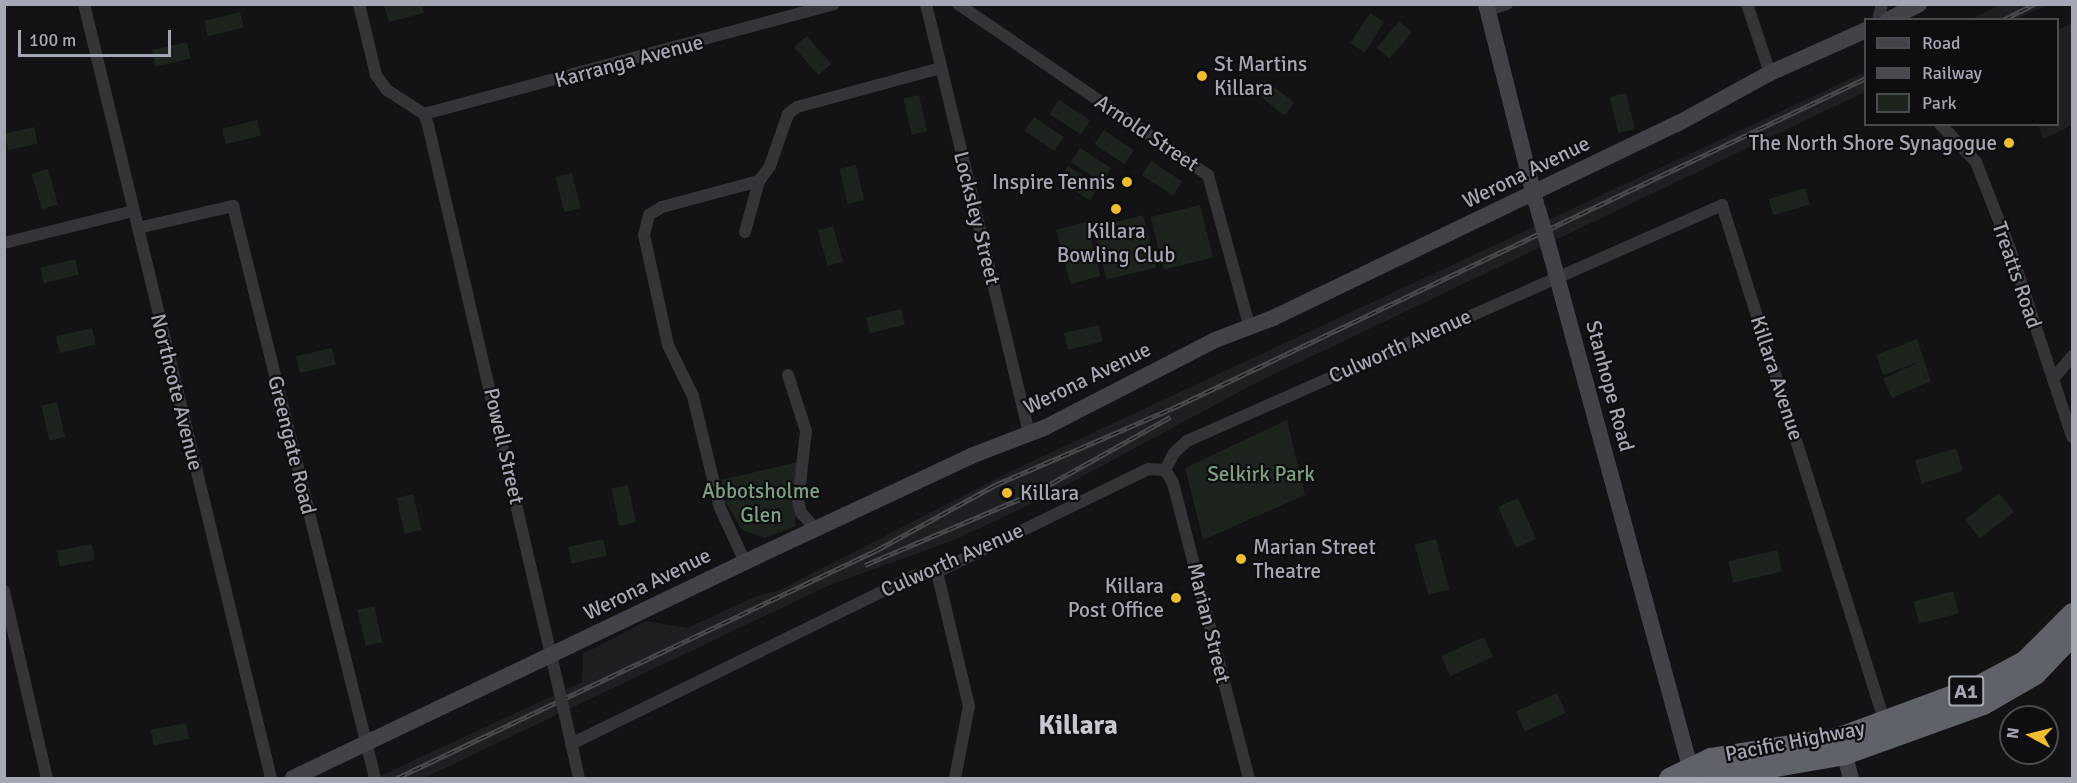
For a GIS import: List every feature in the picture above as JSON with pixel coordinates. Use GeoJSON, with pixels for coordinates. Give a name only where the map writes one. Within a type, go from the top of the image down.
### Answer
{"type":"FeatureCollection","features":[{"type":"Feature","properties":{"kind":"highway","name":"Pacific Highway"},"geometry":{"type":"LineString","coordinates":[[1669,778],[1690,773],[1710,758],[1842,745],[1885,723],[1977,686],[2024,661],[2073,613]]}},
{"type":"Feature","properties":{"kind":"highway","name":"Pacific Highway"},"geometry":{"type":"LineString","coordinates":[[1707,778],[1842,745],[1983,704],[2036,674],[2073,635]]}},
{"type":"Feature","properties":{"kind":"street","name":"Northcote Avenue"},"geometry":{"type":"LineString","coordinates":[[84,4],[271,778]]}},
{"type":"Feature","properties":{"kind":"street"},"geometry":{"type":"LineString","coordinates":[[359,4],[376,75],[387,90],[424,114]]}},
{"type":"Feature","properties":{"kind":"street","name":"Karranga Avenue"},"geometry":{"type":"LineString","coordinates":[[424,114],[834,4]]}},
{"type":"Feature","properties":{"kind":"street","name":"Locksley Street"},"geometry":{"type":"LineString","coordinates":[[926,4],[1029,432]]}},
{"type":"Feature","properties":{"kind":"street","name":"Arnold Street"},"geometry":{"type":"LineString","coordinates":[[958,4],[1208,175],[1249,325]]}},
{"type":"Feature","properties":{"kind":"street"},"geometry":{"type":"LineString","coordinates":[[1487,7],[1507,4]]}},
{"type":"Feature","properties":{"kind":"street"},"geometry":{"type":"LineString","coordinates":[[1747,4],[1770,73]]}},
{"type":"Feature","properties":{"kind":"street"},"geometry":{"type":"LineString","coordinates":[[1892,18],[1918,4]]}},
{"type":"Feature","properties":{"kind":"street","name":"Stanhope Road"},"geometry":{"type":"LineString","coordinates":[[1487,7],[1538,209],[1690,773]]}},
{"type":"Feature","properties":{"kind":"street","name":"Werona Avenue"},"geometry":{"type":"LineString","coordinates":[[293,778],[745,562],[1029,432],[1046,428],[1249,325],[1273,318],[1677,124],[1770,73],[1864,31]]}},
{"type":"Feature","properties":{"kind":"street"},"geometry":{"type":"LineString","coordinates":[[745,232],[759,181],[770,166],[788,114],[797,107],[941,68]]}},
{"type":"Feature","properties":{"kind":"street","name":"Powell Street"},"geometry":{"type":"LineString","coordinates":[[424,114],[552,654],[579,778]]}},
{"type":"Feature","properties":{"kind":"street","name":"Treatts Road"},"geometry":{"type":"LineString","coordinates":[[1942,126],[1976,162],[2010,249],[2073,437]]}},
{"type":"Feature","properties":{"kind":"street"},"geometry":{"type":"LineString","coordinates":[[745,562],[720,508],[693,396],[668,345],[644,235],[649,215],[656,210],[759,181]]}},
{"type":"Feature","properties":{"kind":"street","name":"Killara Avenue"},"geometry":{"type":"LineString","coordinates":[[1557,276],[1722,205],[1885,723]]}},
{"type":"Feature","properties":{"kind":"street","name":"Greengate Road"},"geometry":{"type":"LineString","coordinates":[[138,228],[233,206],[374,777]]}},
{"type":"Feature","properties":{"kind":"street"},"geometry":{"type":"LineString","coordinates":[[4,243],[133,211]]}},
{"type":"Feature","properties":{"kind":"street","name":"Culworth Avenue"},"geometry":{"type":"LineString","coordinates":[[571,744],[914,576],[937,572],[1148,469],[1165,470],[1174,453],[1187,441],[1557,276]]}},
{"type":"Feature","properties":{"kind":"street"},"geometry":{"type":"LineString","coordinates":[[2053,379],[2073,356]]}},
{"type":"Feature","properties":{"kind":"street"},"geometry":{"type":"LineString","coordinates":[[788,375],[806,431],[798,501],[801,513],[818,530]]}},
{"type":"Feature","properties":{"kind":"street","name":"Marian Street"},"geometry":{"type":"LineString","coordinates":[[1165,470],[1173,483],[1249,778]]}},
{"type":"Feature","properties":{"kind":"street"},"geometry":{"type":"LineString","coordinates":[[937,572],[969,706],[955,778]]}},
{"type":"Feature","properties":{"kind":"street"},"geometry":{"type":"LineString","coordinates":[[4,591],[47,778]]}},
{"type":"Feature","properties":{"kind":"street"},"geometry":{"type":"LineString","coordinates":[[1842,745],[1851,778]]}},
{"type":"Feature","properties":{"kind":"shaded area"},"geometry":{"type":"Polygon","coordinates":[[[2002,4],[2048,4],[2018,18],[1973,18],[2002,4]]]}},
{"type":"Feature","properties":{"kind":"shaded area"},"geometry":{"type":"Polygon","coordinates":[[[2072,23],[2072,125],[2043,139],[2038,126],[2059,126],[2059,30],[2072,23]]]}},
{"type":"Feature","properties":{"kind":"shaded area"},"geometry":{"type":"Polygon","coordinates":[[[1864,72],[1864,92],[1254,384],[1029,505],[954,540],[830,585],[424,778],[376,778],[582,682],[583,654],[646,621],[687,628],[759,595],[778,591],[1009,472],[1864,72]]]}},
{"type":"Feature","properties":{"kind":"green space"},"geometry":{"type":"Polygon","coordinates":[[[384,5],[422,5],[424,13],[389,22],[384,5]]]}},
{"type":"Feature","properties":{"kind":"green space"},"geometry":{"type":"Polygon","coordinates":[[[240,12],[244,28],[208,36],[204,21],[240,12]]]}},
{"type":"Feature","properties":{"kind":"green space"},"geometry":{"type":"Polygon","coordinates":[[[1370,13],[1384,22],[1365,52],[1350,43],[1370,13]]]}},
{"type":"Feature","properties":{"kind":"green space"},"geometry":{"type":"Polygon","coordinates":[[[1399,21],[1412,32],[1390,59],[1377,48],[1399,21]]]}},
{"type":"Feature","properties":{"kind":"green space"},"geometry":{"type":"Polygon","coordinates":[[[807,36],[831,64],[818,75],[794,47],[807,36]]]}},
{"type":"Feature","properties":{"kind":"green space"},"geometry":{"type":"Polygon","coordinates":[[[187,42],[191,59],[156,67],[152,50],[187,42]]]}},
{"type":"Feature","properties":{"kind":"green space"},"geometry":{"type":"Polygon","coordinates":[[[1265,80],[1294,103],[1284,115],[1255,93],[1265,80]]]}},
{"type":"Feature","properties":{"kind":"green space"},"geometry":{"type":"Polygon","coordinates":[[[1626,93],[1635,129],[1618,133],[1610,97],[1626,93]]]}},
{"type":"Feature","properties":{"kind":"green space"},"geometry":{"type":"Polygon","coordinates":[[[919,95],[927,131],[912,135],[903,99],[919,95]]]}},
{"type":"Feature","properties":{"kind":"green space"},"geometry":{"type":"Polygon","coordinates":[[[1059,100],[1090,120],[1081,134],[1050,114],[1059,100]]]}},
{"type":"Feature","properties":{"kind":"green space"},"geometry":{"type":"Polygon","coordinates":[[[1034,117],[1064,137],[1054,151],[1024,131],[1034,117]]]}},
{"type":"Feature","properties":{"kind":"green space"},"geometry":{"type":"Polygon","coordinates":[[[257,120],[261,136],[226,144],[222,129],[257,120]]]}},
{"type":"Feature","properties":{"kind":"green space"},"geometry":{"type":"Polygon","coordinates":[[[34,127],[38,144],[9,150],[5,134],[34,127]]]}},
{"type":"Feature","properties":{"kind":"green space"},"geometry":{"type":"Polygon","coordinates":[[[1104,130],[1134,150],[1124,164],[1094,144],[1104,130]]]}},
{"type":"Feature","properties":{"kind":"green space"},"geometry":{"type":"Polygon","coordinates":[[[1080,148],[1111,168],[1102,182],[1071,162],[1080,148]]]}},
{"type":"Feature","properties":{"kind":"green space"},"geometry":{"type":"Polygon","coordinates":[[[1151,161],[1182,181],[1173,195],[1142,175],[1151,161]]]}},
{"type":"Feature","properties":{"kind":"green space"},"geometry":{"type":"Polygon","coordinates":[[[856,165],[864,200],[848,204],[839,169],[856,165]]]}},
{"type":"Feature","properties":{"kind":"green space"},"geometry":{"type":"Polygon","coordinates":[[[1068,166],[1099,186],[1090,200],[1059,180],[1068,166]]]}},
{"type":"Feature","properties":{"kind":"green space"},"geometry":{"type":"Polygon","coordinates":[[[48,169],[58,205],[42,209],[32,174],[48,169]]]}},
{"type":"Feature","properties":{"kind":"green space"},"geometry":{"type":"Polygon","coordinates":[[[572,173],[581,208],[564,212],[556,177],[572,173]]]}},
{"type":"Feature","properties":{"kind":"green space"},"geometry":{"type":"Polygon","coordinates":[[[1805,188],[1810,204],[1774,215],[1769,199],[1805,188]]]}},
{"type":"Feature","properties":{"kind":"green space"},"geometry":{"type":"Polygon","coordinates":[[[1200,205],[1213,257],[1164,270],[1151,217],[1200,205]]]}},
{"type":"Feature","properties":{"kind":"green space"},"geometry":{"type":"Polygon","coordinates":[[[1143,215],[1156,267],[1107,280],[1094,227],[1143,215]]]}},
{"type":"Feature","properties":{"kind":"green space"},"geometry":{"type":"Polygon","coordinates":[[[1086,222],[1100,276],[1071,284],[1056,230],[1086,222]]]}},
{"type":"Feature","properties":{"kind":"green space"},"geometry":{"type":"Polygon","coordinates":[[[833,226],[843,262],[828,266],[818,230],[833,226]]]}},
{"type":"Feature","properties":{"kind":"green space"},"geometry":{"type":"Polygon","coordinates":[[[75,259],[79,275],[44,283],[40,268],[75,259]]]}},
{"type":"Feature","properties":{"kind":"green space"},"geometry":{"type":"Polygon","coordinates":[[[901,309],[905,325],[870,333],[866,318],[901,309]]]}},
{"type":"Feature","properties":{"kind":"green space"},"geometry":{"type":"Polygon","coordinates":[[[1099,325],[1103,342],[1068,350],[1064,333],[1099,325]]]}},
{"type":"Feature","properties":{"kind":"green space"},"geometry":{"type":"Polygon","coordinates":[[[92,328],[96,345],[60,353],[56,336],[92,328]]]}},
{"type":"Feature","properties":{"kind":"green space"},"geometry":{"type":"Polygon","coordinates":[[[1917,339],[1931,381],[1892,398],[1883,379],[1921,361],[1883,375],[1876,355],[1917,339]]]}},
{"type":"Feature","properties":{"kind":"green space"},"geometry":{"type":"Polygon","coordinates":[[[332,348],[336,365],[300,373],[296,356],[332,348]]]}},
{"type":"Feature","properties":{"kind":"green space"},"geometry":{"type":"Polygon","coordinates":[[[57,402],[65,437],[50,441],[41,406],[57,402]]]}},
{"type":"Feature","properties":{"kind":"green space","name":"Selkirk Park"},"geometry":{"type":"Polygon","coordinates":[[[1287,420],[1305,495],[1203,540],[1185,468],[1287,420]]]}},
{"type":"Feature","properties":{"kind":"green space"},"geometry":{"type":"Polygon","coordinates":[[[1956,448],[1963,471],[1922,484],[1915,461],[1956,448]]]}},
{"type":"Feature","properties":{"kind":"green space","name":"Abbotsholme Glen"},"geometry":{"type":"Polygon","coordinates":[[[798,462],[795,526],[765,538],[742,530],[725,501],[721,480],[798,462]]]}},
{"type":"Feature","properties":{"kind":"green space"},"geometry":{"type":"Polygon","coordinates":[[[628,485],[636,522],[619,526],[611,489],[628,485]]]}},
{"type":"Feature","properties":{"kind":"green space"},"geometry":{"type":"Polygon","coordinates":[[[1999,493],[2014,512],[1980,538],[1965,519],[1999,493]]]}},
{"type":"Feature","properties":{"kind":"green space"},"geometry":{"type":"Polygon","coordinates":[[[413,494],[421,530],[405,534],[396,498],[413,494]]]}},
{"type":"Feature","properties":{"kind":"green space"},"geometry":{"type":"Polygon","coordinates":[[[1518,498],[1536,539],[1516,548],[1498,507],[1518,498]]]}},
{"type":"Feature","properties":{"kind":"green space"},"geometry":{"type":"Polygon","coordinates":[[[603,539],[607,556],[572,564],[568,547],[603,539]]]}},
{"type":"Feature","properties":{"kind":"green space"},"geometry":{"type":"Polygon","coordinates":[[[1436,539],[1449,589],[1428,595],[1415,545],[1436,539]]]}},
{"type":"Feature","properties":{"kind":"green space"},"geometry":{"type":"Polygon","coordinates":[[[92,544],[95,560],[60,567],[57,551],[92,544]]]}},
{"type":"Feature","properties":{"kind":"green space"},"geometry":{"type":"Polygon","coordinates":[[[1777,550],[1782,571],[1733,583],[1728,561],[1777,550]]]}},
{"type":"Feature","properties":{"kind":"green space"},"geometry":{"type":"Polygon","coordinates":[[[1953,591],[1959,613],[1919,624],[1913,602],[1953,591]]]}},
{"type":"Feature","properties":{"kind":"green space"},"geometry":{"type":"Polygon","coordinates":[[[374,606],[382,642],[366,646],[357,610],[374,606]]]}},
{"type":"Feature","properties":{"kind":"green space"},"geometry":{"type":"Polygon","coordinates":[[[1484,637],[1493,657],[1450,676],[1441,656],[1484,637]]]}},
{"type":"Feature","properties":{"kind":"green space"},"geometry":{"type":"Polygon","coordinates":[[[1557,693],[1566,713],[1525,731],[1516,711],[1557,693]]]}},
{"type":"Feature","properties":{"kind":"green space"},"geometry":{"type":"Polygon","coordinates":[[[186,723],[189,739],[154,746],[151,730],[186,723]]]}},
{"type":"Feature","properties":{"kind":"railway"},"geometry":{"type":"LineString","coordinates":[[2007,18],[2034,4]]}},
{"type":"Feature","properties":{"kind":"railway"},"geometry":{"type":"LineString","coordinates":[[397,778],[877,550],[995,485],[1173,408],[1864,79]]}},
{"type":"Feature","properties":{"kind":"railway"},"geometry":{"type":"LineString","coordinates":[[865,565],[1036,492],[1170,417]]}},
{"type":"Feature","properties":{"kind":"place","name":"St Martins Killara"},"geometry":{"type":"Point","coordinates":[1202,76]}},
{"type":"Feature","properties":{"kind":"place","name":"The North Shore Synagogue"},"geometry":{"type":"Point","coordinates":[2009,143]}},
{"type":"Feature","properties":{"kind":"place","name":"Inspire Tennis"},"geometry":{"type":"Point","coordinates":[1127,182]}},
{"type":"Feature","properties":{"kind":"place","name":"Killara Bowling Club"},"geometry":{"type":"Point","coordinates":[1116,209]}},
{"type":"Feature","properties":{"kind":"place","name":"Killara"},"geometry":{"type":"Point","coordinates":[1007,493]}},
{"type":"Feature","properties":{"kind":"place","name":"Marian Street Theatre"},"geometry":{"type":"Point","coordinates":[1241,559]}},
{"type":"Feature","properties":{"kind":"place","name":"Killara Post Office"},"geometry":{"type":"Point","coordinates":[1176,598]}},
{"type":"Feature","properties":{"kind":"district","name":"Killara"},"geometry":{"type":"Point","coordinates":[1078,726]}}]}
